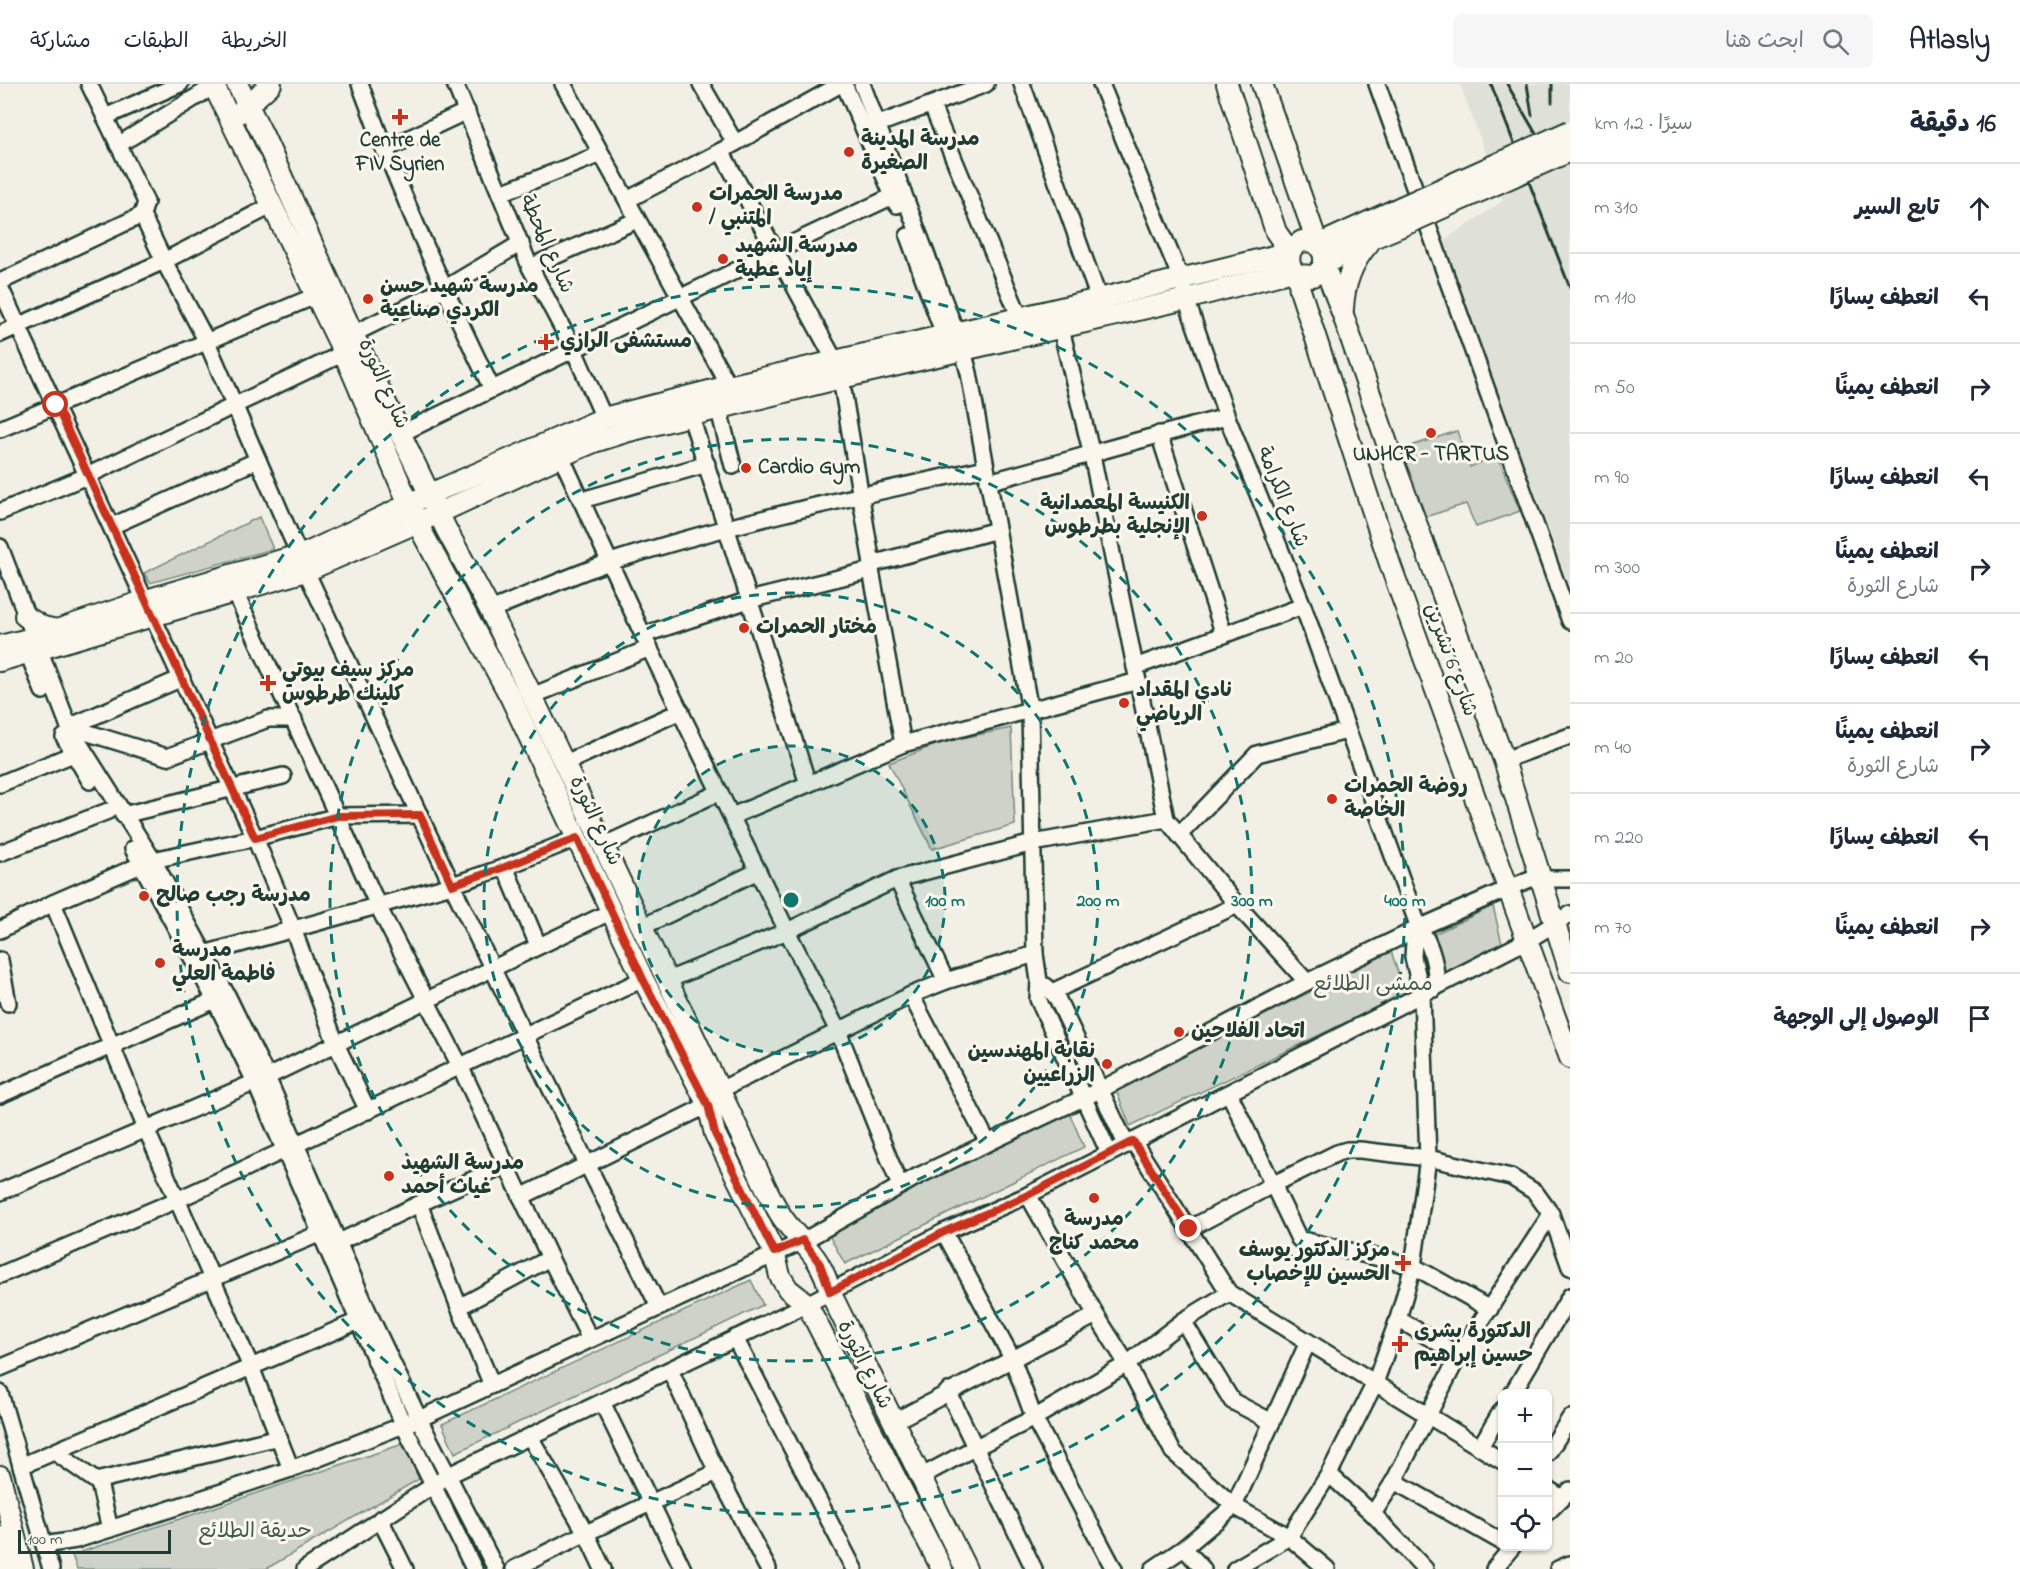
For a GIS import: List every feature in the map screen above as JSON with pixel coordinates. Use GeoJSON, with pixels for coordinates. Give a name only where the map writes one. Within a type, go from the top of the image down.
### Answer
{"type":"FeatureCollection","features":[{"type":"Feature","properties":{"kind":"main road"},"geometry":{"type":"LineString","coordinates":[[230,120],[271,84]]}},
{"type":"Feature","properties":{"kind":"main road","name":"شارع 6 تشرين"},"geometry":{"type":"LineString","coordinates":[[1227,84],[1276,232],[1294,266],[1391,567],[1570,1058]]}},
{"type":"Feature","properties":{"kind":"main road"},"geometry":{"type":"LineString","coordinates":[[1262,84],[1318,245],[1324,254],[1324,264]]}},
{"type":"Feature","properties":{"kind":"main road"},"geometry":{"type":"LineString","coordinates":[[216,91],[239,85]]}},
{"type":"Feature","properties":{"kind":"main road","name":"شارع الثورة"},"geometry":{"type":"LineString","coordinates":[[239,85],[353,334],[439,513],[490,610],[565,763],[668,980],[714,1098],[715,1134],[774,1252],[777,1268],[784,1283],[794,1295],[807,1304],[942,1569]]}},
{"type":"Feature","properties":{"kind":"main road","name":"شارع الثورة"},"geometry":{"type":"LineString","coordinates":[[216,91],[345,353],[417,523],[510,696],[643,979],[782,1217],[803,1240],[820,1264],[830,1292],[966,1569]]}},
{"type":"Feature","properties":{"kind":"main road"},"geometry":{"type":"LineString","coordinates":[[0,646],[30,645],[302,563],[417,523],[594,442],[629,431],[719,410],[950,334],[1181,279],[1294,266],[1313,276],[1324,264],[1373,238],[1406,215],[1570,131]]}},
{"type":"Feature","properties":{"kind":"main road"},"geometry":{"type":"LineString","coordinates":[[1294,266],[1293,247],[1302,241],[1318,245],[1406,215],[1570,151]]}},
{"type":"Feature","properties":{"kind":"main road"},"geometry":{"type":"LineString","coordinates":[[1343,315],[1350,272],[1360,254],[1373,238]]}},
{"type":"Feature","properties":{"kind":"main road","name":"شارع 6 تشرين"},"geometry":{"type":"LineString","coordinates":[[1324,264],[1421,542],[1504,760],[1541,878],[1563,919],[1570,972]]}},
{"type":"Feature","properties":{"kind":"main road"},"geometry":{"type":"LineString","coordinates":[[0,661],[57,630],[150,607],[235,592],[302,563],[330,543],[408,504],[604,418],[729,386],[957,353],[1186,299],[1294,266]]}},
{"type":"Feature","properties":{"kind":"main road"},"geometry":{"type":"LineString","coordinates":[[25,616],[43,627],[57,630]]}},
{"type":"Feature","properties":{"kind":"main road"},"geometry":{"type":"LineString","coordinates":[[0,1476],[23,1569]]}},
{"type":"Feature","properties":{"kind":"main road"},"geometry":{"type":"LineString","coordinates":[[0,1537],[8,1569]]}},
{"type":"Feature","properties":{"kind":"street"},"geometry":{"type":"LineString","coordinates":[[89,84],[146,202],[142,215],[207,342],[302,563],[452,885],[494,967],[587,1164],[659,1306]]}},
{"type":"Feature","properties":{"kind":"street"},"geometry":{"type":"LineString","coordinates":[[105,117],[180,84]]}},
{"type":"Feature","properties":{"kind":"street"},"geometry":{"type":"LineString","coordinates":[[360,84],[384,150],[444,289],[492,388]]}},
{"type":"Feature","properties":{"kind":"street"},"geometry":{"type":"LineString","coordinates":[[701,84],[735,143]]}},
{"type":"Feature","properties":{"kind":"street"},"geometry":{"type":"LineString","coordinates":[[627,200],[842,84],[870,128],[957,353],[969,373],[1030,711],[1035,954],[1039,981],[1037,993],[1040,1005],[1109,1153]]}},
{"type":"Feature","properties":{"kind":"street"},"geometry":{"type":"LineString","coordinates":[[862,84],[870,128],[893,196],[950,334]]}},
{"type":"Feature","properties":{"kind":"street"},"geometry":{"type":"LineString","coordinates":[[870,128],[986,84]]}},
{"type":"Feature","properties":{"kind":"street"},"geometry":{"type":"LineString","coordinates":[[1022,84],[1099,299]]}},
{"type":"Feature","properties":{"kind":"street","name":"شارع الكرامة"},"geometry":{"type":"LineString","coordinates":[[1101,84],[1181,279],[1227,417],[1303,606],[1435,967],[1436,980],[1428,992],[1428,1158],[1413,1266],[1398,1319],[1375,1383],[1329,1474],[1289,1537]]}},
{"type":"Feature","properties":{"kind":"street"},"geometry":{"type":"LineString","coordinates":[[1377,84],[1570,621]]}},
{"type":"Feature","properties":{"kind":"street","name":"شارع المحطة"},"geometry":{"type":"LineString","coordinates":[[458,85],[530,267],[574,350],[604,418]]}},
{"type":"Feature","properties":{"kind":"street"},"geometry":{"type":"LineString","coordinates":[[567,86],[637,220],[729,386]]}},
{"type":"Feature","properties":{"kind":"street"},"geometry":{"type":"LineString","coordinates":[[118,145],[216,91]]}},
{"type":"Feature","properties":{"kind":"street"},"geometry":{"type":"LineString","coordinates":[[932,106],[1020,318]]}},
{"type":"Feature","properties":{"kind":"street"},"geometry":{"type":"LineString","coordinates":[[384,150],[467,111]]}},
{"type":"Feature","properties":{"kind":"street"},"geometry":{"type":"LineString","coordinates":[[721,151],[838,369],[903,744]]}},
{"type":"Feature","properties":{"kind":"street"},"geometry":{"type":"LineString","coordinates":[[501,193],[602,154]]}},
{"type":"Feature","properties":{"kind":"street"},"geometry":{"type":"LineString","coordinates":[[402,433],[776,250],[893,196]]}},
{"type":"Feature","properties":{"kind":"street"},"geometry":{"type":"LineString","coordinates":[[0,334],[164,261],[271,206]]}},
{"type":"Feature","properties":{"kind":"street"},"geometry":{"type":"LineString","coordinates":[[0,282],[142,215]]}},
{"type":"Feature","properties":{"kind":"street"},"geometry":{"type":"LineString","coordinates":[[530,267],[637,220]]}},
{"type":"Feature","properties":{"kind":"street"},"geometry":{"type":"LineString","coordinates":[[353,334],[444,289],[521,243]]}},
{"type":"Feature","properties":{"kind":"street"},"geometry":{"type":"LineString","coordinates":[[0,287],[255,838],[293,928],[336,1044],[368,1111]]}},
{"type":"Feature","properties":{"kind":"street"},"geometry":{"type":"LineString","coordinates":[[0,429],[315,296]]}},
{"type":"Feature","properties":{"kind":"street"},"geometry":{"type":"LineString","coordinates":[[1061,329],[1092,455],[1166,819],[1237,905],[1307,982]]}},
{"type":"Feature","properties":{"kind":"street"},"geometry":{"type":"LineString","coordinates":[[0,512],[88,475],[345,353]]}},
{"type":"Feature","properties":{"kind":"street"},"geometry":{"type":"LineString","coordinates":[[719,410],[733,466]]}},
{"type":"Feature","properties":{"kind":"street"},"geometry":{"type":"LineString","coordinates":[[691,417],[728,527],[808,784]]}},
{"type":"Feature","properties":{"kind":"street"},"geometry":{"type":"LineString","coordinates":[[490,610],[611,562],[728,527],[860,495],[987,475],[1092,455],[1159,434],[1227,417]]}},
{"type":"Feature","properties":{"kind":"street"},"geometry":{"type":"LineString","coordinates":[[1159,434],[1224,635]]}},
{"type":"Feature","properties":{"kind":"street"},"geometry":{"type":"LineString","coordinates":[[561,456],[786,931],[838,1031],[900,1186]]}},
{"type":"Feature","properties":{"kind":"street"},"geometry":{"type":"LineString","coordinates":[[112,526],[258,460]]}},
{"type":"Feature","properties":{"kind":"street"},"geometry":{"type":"LineString","coordinates":[[582,500],[707,464]]}},
{"type":"Feature","properties":{"kind":"street"},"geometry":{"type":"LineString","coordinates":[[532,696],[647,641],[749,600],[997,530]]}},
{"type":"Feature","properties":{"kind":"street"},"geometry":{"type":"LineString","coordinates":[[0,547],[25,616],[30,645],[79,752],[108,811],[148,862],[204,954],[291,1147],[339,1242],[370,1316],[419,1419],[496,1569]]}},
{"type":"Feature","properties":{"kind":"street"},"geometry":{"type":"LineString","coordinates":[[0,569],[30,645],[53,716],[123,815],[215,1000],[261,1080]]}},
{"type":"Feature","properties":{"kind":"street"},"geometry":{"type":"LineString","coordinates":[[235,592],[379,906],[460,1066],[590,1339]]}},
{"type":"Feature","properties":{"kind":"street"},"geometry":{"type":"LineString","coordinates":[[732,816],[903,744],[1030,711],[1137,674],[1224,635],[1303,606]]}},
{"type":"Feature","properties":{"kind":"street"},"geometry":{"type":"LineString","coordinates":[[69,727],[182,678]]}},
{"type":"Feature","properties":{"kind":"street"},"geometry":{"type":"LineString","coordinates":[[565,763],[681,711]]}},
{"type":"Feature","properties":{"kind":"street"},"geometry":{"type":"LineString","coordinates":[[69,727],[167,758],[268,719],[294,720]]}},
{"type":"Feature","properties":{"kind":"street"},"geometry":{"type":"LineString","coordinates":[[1179,834],[1257,754],[1347,730]]}},
{"type":"Feature","properties":{"kind":"street"},"geometry":{"type":"LineString","coordinates":[[1504,760],[1570,736]]}},
{"type":"Feature","properties":{"kind":"street"},"geometry":{"type":"LineString","coordinates":[[0,784],[79,752]]}},
{"type":"Feature","properties":{"kind":"street"},"geometry":{"type":"LineString","coordinates":[[123,815],[283,776]]}},
{"type":"Feature","properties":{"kind":"street"},"geometry":{"type":"LineString","coordinates":[[604,844],[720,792]]}},
{"type":"Feature","properties":{"kind":"street"},"geometry":{"type":"LineString","coordinates":[[0,853],[108,811]]}},
{"type":"Feature","properties":{"kind":"street"},"geometry":{"type":"LineString","coordinates":[[0,930],[53,903],[148,862],[255,838],[338,816],[420,815]]}},
{"type":"Feature","properties":{"kind":"street"},"geometry":{"type":"LineString","coordinates":[[668,980],[786,931],[897,879],[1033,843],[1166,819]]}},
{"type":"Feature","properties":{"kind":"street"},"geometry":{"type":"LineString","coordinates":[[204,954],[452,885],[505,867],[577,838]]}},
{"type":"Feature","properties":{"kind":"street"},"geometry":{"type":"LineString","coordinates":[[505,867],[538,945]]}},
{"type":"Feature","properties":{"kind":"street"},"geometry":{"type":"LineString","coordinates":[[642,927],[758,871]]}},
{"type":"Feature","properties":{"kind":"street"},"geometry":{"type":"LineString","coordinates":[[897,879],[946,981]]}},
{"type":"Feature","properties":{"kind":"street"},"geometry":{"type":"LineString","coordinates":[[44,1545],[76,1540],[110,1529],[291,1468],[404,1426],[803,1240],[900,1186],[1100,1090],[1307,982],[1419,928],[1530,879],[1570,879]]}},
{"type":"Feature","properties":{"kind":"street"},"geometry":{"type":"LineString","coordinates":[[53,903],[147,1129],[251,1367],[291,1468]]}},
{"type":"Feature","properties":{"kind":"street"},"geometry":{"type":"LineString","coordinates":[[1052,992],[1237,905]]}},
{"type":"Feature","properties":{"kind":"street"},"geometry":{"type":"LineString","coordinates":[[0,1192],[261,1080],[610,912]]}},
{"type":"Feature","properties":{"kind":"street"},"geometry":{"type":"LineString","coordinates":[[309,1568],[449,1475],[807,1304],[944,1232],[1028,1195],[1428,992],[1528,940],[1563,919]]}},
{"type":"Feature","properties":{"kind":"street"},"geometry":{"type":"LineString","coordinates":[[521,1197],[911,995],[946,981],[1035,954]]}},
{"type":"Feature","properties":{"kind":"street"},"geometry":{"type":"LineString","coordinates":[[0,960],[8,1003]]}},
{"type":"Feature","properties":{"kind":"street"},"geometry":{"type":"LineString","coordinates":[[0,1275],[178,1199],[291,1147],[643,979]]}},
{"type":"Feature","properties":{"kind":"street"},"geometry":{"type":"LineString","coordinates":[[1039,981],[1052,992],[1129,1143],[1189,1229],[1229,1293],[1498,1458]]}},
{"type":"Feature","properties":{"kind":"street"},"geometry":{"type":"LineString","coordinates":[[911,995],[988,1143]]}},
{"type":"Feature","properties":{"kind":"street"},"geometry":{"type":"LineString","coordinates":[[0,1095],[215,1000]]}},
{"type":"Feature","properties":{"kind":"street"},"geometry":{"type":"LineString","coordinates":[[1229,1093],[1299,1239],[1413,1266],[1490,1309]]}},
{"type":"Feature","properties":{"kind":"street"},"geometry":{"type":"LineString","coordinates":[[291,1147],[321,1233],[358,1321],[404,1426],[474,1569]]}},
{"type":"Feature","properties":{"kind":"street"},"geometry":{"type":"LineString","coordinates":[[1189,1229],[1272,1185],[1347,1150],[1360,1150],[1428,1158],[1511,1177],[1535,1192],[1551,1215],[1570,1267]]}},
{"type":"Feature","properties":{"kind":"street"},"geometry":{"type":"LineString","coordinates":[[339,1242],[507,1164]]}},
{"type":"Feature","properties":{"kind":"street"},"geometry":{"type":"LineString","coordinates":[[1028,1195],[1096,1315],[1127,1364],[1173,1452],[1234,1506],[1289,1537],[1327,1569]]}},
{"type":"Feature","properties":{"kind":"street"},"geometry":{"type":"LineString","coordinates":[[419,1204],[492,1385]]}},
{"type":"Feature","properties":{"kind":"street"},"geometry":{"type":"LineString","coordinates":[[1373,1514],[1394,1481],[1459,1355],[1551,1215]]}},
{"type":"Feature","properties":{"kind":"street"},"geometry":{"type":"LineString","coordinates":[[944,1232],[1012,1359],[1035,1418],[1114,1569]]}},
{"type":"Feature","properties":{"kind":"street"},"geometry":{"type":"LineString","coordinates":[[0,1368],[321,1233]]}},
{"type":"Feature","properties":{"kind":"street"},"geometry":{"type":"LineString","coordinates":[[459,1307],[550,1258]]}},
{"type":"Feature","properties":{"kind":"street"},"geometry":{"type":"LineString","coordinates":[[920,1477],[1035,1418],[1127,1364],[1183,1321],[1229,1293]]}},
{"type":"Feature","properties":{"kind":"street"},"geometry":{"type":"LineString","coordinates":[[1515,1389],[1570,1296]]}},
{"type":"Feature","properties":{"kind":"street"},"geometry":{"type":"LineString","coordinates":[[893,1422],[1096,1315]]}},
{"type":"Feature","properties":{"kind":"street"},"geometry":{"type":"LineString","coordinates":[[1398,1319],[1459,1355]]}},
{"type":"Feature","properties":{"kind":"street"},"geometry":{"type":"LineString","coordinates":[[21,1466],[358,1321]]}},
{"type":"Feature","properties":{"kind":"street"},"geometry":{"type":"LineString","coordinates":[[1183,1321],[1232,1401],[1272,1422]]}},
{"type":"Feature","properties":{"kind":"street"},"geometry":{"type":"LineString","coordinates":[[735,1338],[854,1569]]}},
{"type":"Feature","properties":{"kind":"street"},"geometry":{"type":"LineString","coordinates":[[1153,1569],[1184,1548],[1234,1506],[1308,1342]]}},
{"type":"Feature","properties":{"kind":"street"},"geometry":{"type":"LineString","coordinates":[[670,1370],[717,1472],[768,1569]]}},
{"type":"Feature","properties":{"kind":"street"},"geometry":{"type":"LineString","coordinates":[[948,1391],[1034,1569]]}},
{"type":"Feature","properties":{"kind":"street"},"geometry":{"type":"LineString","coordinates":[[0,1393],[51,1569]]}},
{"type":"Feature","properties":{"kind":"street"},"geometry":{"type":"LineString","coordinates":[[602,1402],[683,1569]]}},
{"type":"Feature","properties":{"kind":"street"},"geometry":{"type":"LineString","coordinates":[[1480,1447],[1498,1418]]}},
{"type":"Feature","properties":{"kind":"street"},"geometry":{"type":"LineString","coordinates":[[1552,1447],[1570,1418]]}},
{"type":"Feature","properties":{"kind":"street"},"geometry":{"type":"LineString","coordinates":[[96,1481],[279,1437]]}},
{"type":"Feature","properties":{"kind":"street"},"geometry":{"type":"LineString","coordinates":[[530,1437],[586,1533],[603,1569]]}},
{"type":"Feature","properties":{"kind":"street"},"geometry":{"type":"LineString","coordinates":[[55,1452],[99,1483],[110,1529]]}},
{"type":"Feature","properties":{"kind":"street"},"geometry":{"type":"LineString","coordinates":[[514,1569],[717,1472]]}},
{"type":"Feature","properties":{"kind":"street"},"geometry":{"type":"LineString","coordinates":[[1329,1474],[1373,1514],[1425,1569]]}},
{"type":"Feature","properties":{"kind":"street"},"geometry":{"type":"LineString","coordinates":[[1394,1481],[1498,1540]]}},
{"type":"Feature","properties":{"kind":"street"},"geometry":{"type":"LineString","coordinates":[[1552,1508],[1566,1494]]}},
{"type":"Feature","properties":{"kind":"street"},"geometry":{"type":"LineString","coordinates":[[380,1519],[405,1569]]}},
{"type":"Feature","properties":{"kind":"street"},"geometry":{"type":"LineString","coordinates":[[1234,1569],[1289,1537]]}},
{"type":"Feature","properties":{"kind":"street"},"geometry":{"type":"LineString","coordinates":[[1184,1548],[1203,1569]]}},
{"type":"Feature","properties":{"kind":"street"},"geometry":{"type":"LineString","coordinates":[[1494,1569],[1506,1551]]}},
{"type":"Feature","properties":{"kind":"street"},"geometry":{"type":"LineString","coordinates":[[1558,1569],[1570,1564]]}},
{"type":"Feature","properties":{"kind":"shaded area"},"geometry":{"type":"Polygon","coordinates":[[[1460,84],[1570,84],[1570,587],[1443,241],[1503,201],[1460,84]]]}},
{"type":"Feature","properties":{"kind":"green space"},"geometry":{"type":"Polygon","coordinates":[[[1457,431],[1470,467],[1497,455],[1520,511],[1476,527],[1466,504],[1425,517],[1399,450],[1457,431]]]}},
{"type":"Feature","properties":{"kind":"green space"},"geometry":{"type":"Polygon","coordinates":[[[259,517],[273,549],[150,583],[144,573],[259,517]]]}},
{"type":"Feature","properties":{"kind":"green space"},"geometry":{"type":"Polygon","coordinates":[[[1011,728],[1015,825],[932,849],[889,763],[943,742],[1011,728]]]}},
{"type":"Feature","properties":{"kind":"green space","name":"ممشى الطلائع"},"geometry":{"type":"Polygon","coordinates":[[[1493,906],[1503,948],[1442,975],[1430,936],[1493,906]]]}},
{"type":"Feature","properties":{"kind":"green space","name":"ممشى الطلائع"},"geometry":{"type":"Polygon","coordinates":[[[1391,951],[1405,994],[1130,1126],[1116,1090],[1391,951]]]}},
{"type":"Feature","properties":{"kind":"green space"},"geometry":{"type":"Polygon","coordinates":[[[1068,1110],[1084,1147],[845,1264],[826,1230],[1068,1110]]]}},
{"type":"Feature","properties":{"kind":"green space"},"geometry":{"type":"Polygon","coordinates":[[[751,1280],[763,1305],[455,1453],[442,1424],[751,1280]]]}},
{"type":"Feature","properties":{"kind":"green space","name":"حديقة الطلائع"},"geometry":{"type":"Polygon","coordinates":[[[403,1444],[419,1479],[266,1569],[77,1569],[72,1555],[403,1444]]]}},
{"type":"Feature","properties":{"kind":"railway"},"geometry":{"type":"LineString","coordinates":[[1491,84],[1570,288]]}},
{"type":"Feature","properties":{"kind":"railway"},"geometry":{"type":"LineString","coordinates":[[1507,84],[1539,139]]}},
{"type":"Feature","properties":{"kind":"railway"},"geometry":{"type":"LineString","coordinates":[[1527,84],[1532,115]]}},
{"type":"Feature","properties":{"kind":"railway"},"geometry":{"type":"LineString","coordinates":[[1552,84],[1552,102]]}},
{"type":"Feature","properties":{"kind":"place","name":"Centre de FIV Syrien"},"geometry":{"type":"Point","coordinates":[400,117]}},
{"type":"Feature","properties":{"kind":"place","name":"مدرسة المدينة الصغيرة"},"geometry":{"type":"Point","coordinates":[849,152]}},
{"type":"Feature","properties":{"kind":"place","name":"مدرسة الحمرات / المتنبي"},"geometry":{"type":"Point","coordinates":[697,207]}},
{"type":"Feature","properties":{"kind":"place","name":"مدرسة الشهيد إياد عطية"},"geometry":{"type":"Point","coordinates":[723,259]}},
{"type":"Feature","properties":{"kind":"place","name":"مدرسة شهيد حسن الكردي صناعية"},"geometry":{"type":"Point","coordinates":[368,299]}},
{"type":"Feature","properties":{"kind":"place","name":"مستشفى الرازي"},"geometry":{"type":"Point","coordinates":[546,342]}},
{"type":"Feature","properties":{"kind":"place","name":"UNHCR - TARTUS"},"geometry":{"type":"Point","coordinates":[1431,433]}},
{"type":"Feature","properties":{"kind":"place","name":"Cardio Gym"},"geometry":{"type":"Point","coordinates":[746,468]}},
{"type":"Feature","properties":{"kind":"place","name":"الكنيسة المعمدانية الإنجلية بطرطوس"},"geometry":{"type":"Point","coordinates":[1202,516]}},
{"type":"Feature","properties":{"kind":"place","name":"مختار الحمرات"},"geometry":{"type":"Point","coordinates":[744,628]}},
{"type":"Feature","properties":{"kind":"place","name":"مركز سيف بيوتي كلينك طرطوس"},"geometry":{"type":"Point","coordinates":[268,683]}},
{"type":"Feature","properties":{"kind":"place","name":"نادي المقداد الرياضي"},"geometry":{"type":"Point","coordinates":[1124,703]}},
{"type":"Feature","properties":{"kind":"place","name":"روضة الحمرات الخاصة"},"geometry":{"type":"Point","coordinates":[1332,799]}},
{"type":"Feature","properties":{"kind":"place","name":"مدرسة رجب صالح"},"geometry":{"type":"Point","coordinates":[144,896]}},
{"type":"Feature","properties":{"kind":"place","name":"مدرسة فاطمة العلي"},"geometry":{"type":"Point","coordinates":[160,963]}},
{"type":"Feature","properties":{"kind":"place","name":"اتحاد الفلاحين"},"geometry":{"type":"Point","coordinates":[1179,1032]}},
{"type":"Feature","properties":{"kind":"place","name":"نقابة المهندسين الزراعيين"},"geometry":{"type":"Point","coordinates":[1107,1064]}},
{"type":"Feature","properties":{"kind":"place","name":"مدرسة الشهيد غياث أحمد"},"geometry":{"type":"Point","coordinates":[389,1176]}},
{"type":"Feature","properties":{"kind":"place","name":"مدرسة محمد كناج"},"geometry":{"type":"Point","coordinates":[1094,1198]}},
{"type":"Feature","properties":{"kind":"place","name":"مركز الدكتور يوسف الحسين للإخصاب"},"geometry":{"type":"Point","coordinates":[1403,1263]}},
{"type":"Feature","properties":{"kind":"place","name":"الدكتورة بشرى حسين إبراهيم"},"geometry":{"type":"Point","coordinates":[1400,1344]}},
{"type":"Feature","properties":{"kind":"route"},"geometry":{"type":"LineString","coordinates":[[56,405],[255,838],[338,816],[420,815],[452,885],[505,867],[577,838],[610,912],[708,1105],[715,1134],[774,1252],[803,1240],[820,1264],[830,1292],[944,1232],[1028,1195],[1133,1141],[1189,1229]]}}]}
